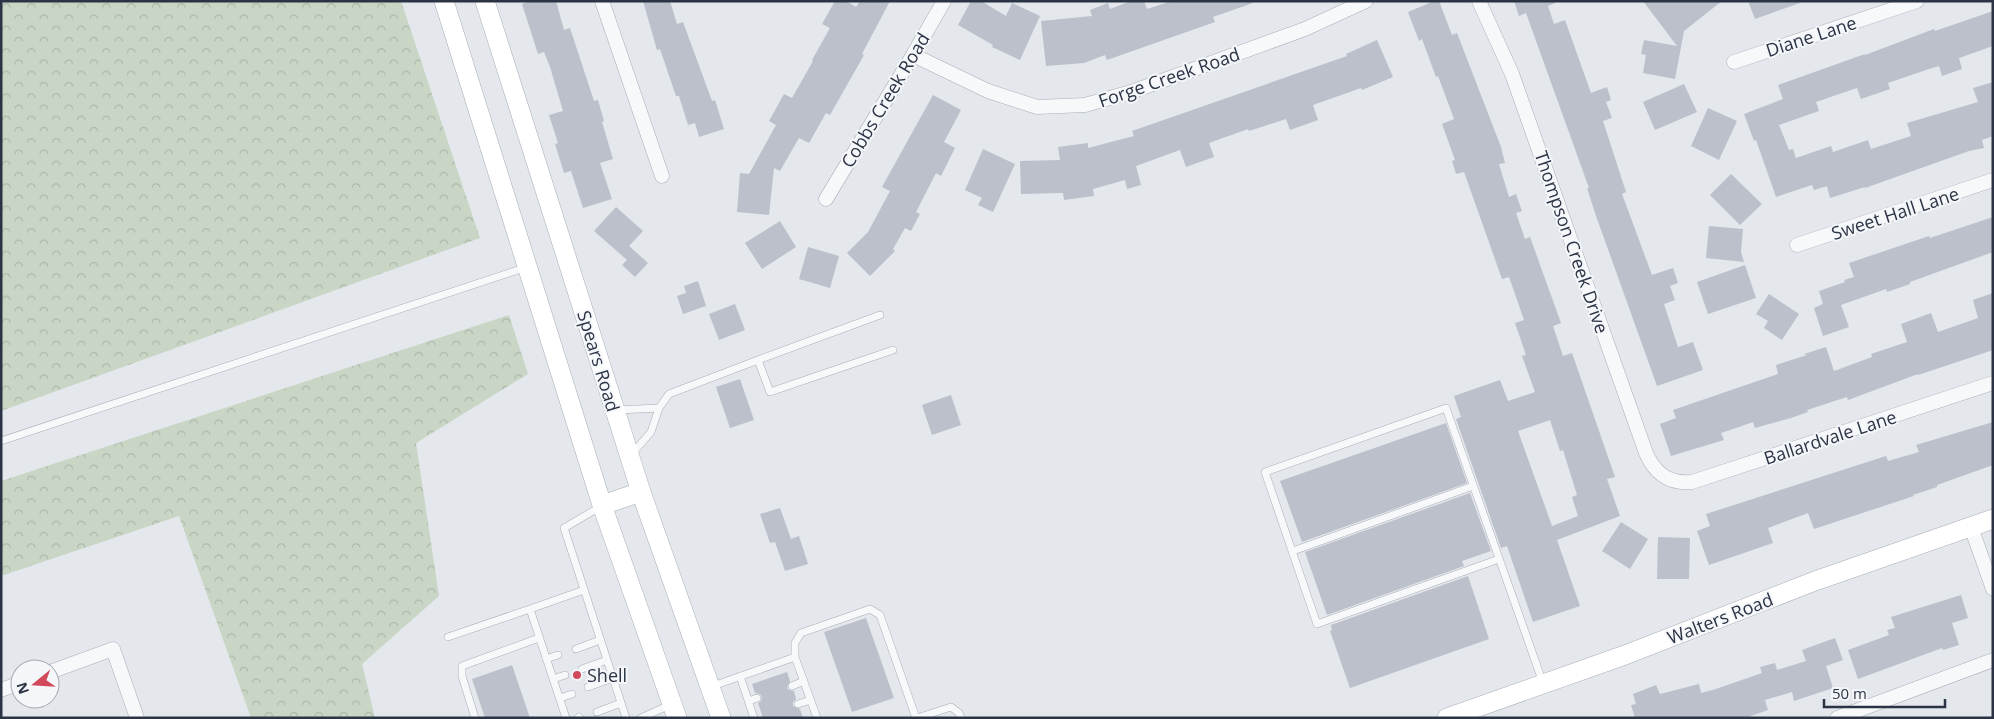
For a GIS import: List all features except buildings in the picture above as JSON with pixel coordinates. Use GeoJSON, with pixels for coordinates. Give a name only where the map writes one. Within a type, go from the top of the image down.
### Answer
{"type":"FeatureCollection","features":[{"type":"Feature","properties":{"kind":"main road"},"geometry":{"type":"LineString","coordinates":[[444,1],[602,505],[675,711]]}},
{"type":"Feature","properties":{"kind":"main road","name":"Spears Road"},"geometry":{"type":"LineString","coordinates":[[485,1],[614,410],[721,718]]}},
{"type":"Feature","properties":{"kind":"main road"},"geometry":{"type":"LineString","coordinates":[[602,505],[641,492]]}},
{"type":"Feature","properties":{"kind":"main road","name":"Walters Road"},"geometry":{"type":"LineString","coordinates":[[1447,718],[1625,655],[1815,581],[1993,518]]}},
{"type":"Feature","properties":{"kind":"street"},"geometry":{"type":"LineString","coordinates":[[602,1],[662,176]]}},
{"type":"Feature","properties":{"kind":"street","name":"Cobbs Creek Road"},"geometry":{"type":"LineString","coordinates":[[826,199],[913,56],[944,1]]}},
{"type":"Feature","properties":{"kind":"street","name":"Forge Creek Road"},"geometry":{"type":"LineString","coordinates":[[913,56],[988,91],[1037,107],[1085,105],[1131,92],[1305,30],[1366,1]]}},
{"type":"Feature","properties":{"kind":"street","name":"Thompson Creek Drive"},"geometry":{"type":"LineString","coordinates":[[1479,1],[1512,74],[1650,461],[1660,475],[1667,479]]}},
{"type":"Feature","properties":{"kind":"street","name":"Diane Lane"},"geometry":{"type":"LineString","coordinates":[[1734,62],[1917,1]]}},
{"type":"Feature","properties":{"kind":"street","name":"Sweet Hall Lane"},"geometry":{"type":"LineString","coordinates":[[1797,246],[1993,180]]}},
{"type":"Feature","properties":{"kind":"street","name":"Ballardvale Lane"},"geometry":{"type":"LineString","coordinates":[[1667,479],[1675,482],[1692,482],[1993,383]]}},
{"type":"Feature","properties":{"kind":"street"},"geometry":{"type":"LineString","coordinates":[[1971,526],[1993,589]]}},
{"type":"Feature","properties":{"kind":"street"},"geometry":{"type":"LineString","coordinates":[[60,668],[113,649],[137,718]]}},
{"type":"Feature","properties":{"kind":"street"},"geometry":{"type":"LineString","coordinates":[[1837,718],[1993,660]]}},
{"type":"Feature","properties":{"kind":"lane"},"geometry":{"type":"LineString","coordinates":[[1,441],[527,267]]}},
{"type":"Feature","properties":{"kind":"lane"},"geometry":{"type":"LineString","coordinates":[[630,456],[651,432],[659,408],[669,394],[880,316]]}},
{"type":"Feature","properties":{"kind":"lane"},"geometry":{"type":"LineString","coordinates":[[758,360],[770,392],[893,350]]}},
{"type":"Feature","properties":{"kind":"lane"},"geometry":{"type":"LineString","coordinates":[[614,410],[659,408]]}},
{"type":"Feature","properties":{"kind":"lane"},"geometry":{"type":"LineString","coordinates":[[1499,559],[1318,624],[1265,472],[1446,408],[1543,684]]}},
{"type":"Feature","properties":{"kind":"lane"},"geometry":{"type":"LineString","coordinates":[[1293,551],[1473,486]]}},
{"type":"Feature","properties":{"kind":"lane"},"geometry":{"type":"LineString","coordinates":[[602,505],[564,528],[626,718]]}},
{"type":"Feature","properties":{"kind":"lane"},"geometry":{"type":"LineString","coordinates":[[448,636],[584,590]]}},
{"type":"Feature","properties":{"kind":"lane"},"geometry":{"type":"LineString","coordinates":[[530,609],[566,718]]}},
{"type":"Feature","properties":{"kind":"lane"},"geometry":{"type":"LineString","coordinates":[[818,718],[795,657],[795,643],[801,632],[870,609],[880,615],[916,718],[952,707],[960,713],[961,718]]}},
{"type":"Feature","properties":{"kind":"lane"},"geometry":{"type":"LineString","coordinates":[[475,718],[462,676],[462,666],[539,638]]}},
{"type":"Feature","properties":{"kind":"lane"},"geometry":{"type":"LineString","coordinates":[[576,649],[600,640]]}},
{"type":"Feature","properties":{"kind":"lane"},"geometry":{"type":"LineString","coordinates":[[546,659],[558,655]]}},
{"type":"Feature","properties":{"kind":"lane"},"geometry":{"type":"LineString","coordinates":[[710,688],[795,657]]}},
{"type":"Feature","properties":{"kind":"lane"},"geometry":{"type":"LineString","coordinates":[[582,669],[607,660]]}},
{"type":"Feature","properties":{"kind":"lane"},"geometry":{"type":"LineString","coordinates":[[553,679],[565,675]]}},
{"type":"Feature","properties":{"kind":"lane"},"geometry":{"type":"LineString","coordinates":[[740,676],[754,718]]}},
{"type":"Feature","properties":{"kind":"lane"},"geometry":{"type":"LineString","coordinates":[[588,688],[613,678]]}},
{"type":"Feature","properties":{"kind":"lane"},"geometry":{"type":"LineString","coordinates":[[792,686],[804,681]]}},
{"type":"Feature","properties":{"kind":"lane"},"geometry":{"type":"LineString","coordinates":[[560,698],[572,694]]}},
{"type":"Feature","properties":{"kind":"lane"},"geometry":{"type":"LineString","coordinates":[[749,702],[757,698]]}},
{"type":"Feature","properties":{"kind":"lane"},"geometry":{"type":"LineString","coordinates":[[798,704],[811,700]]}},
{"type":"Feature","properties":{"kind":"lane"},"geometry":{"type":"LineString","coordinates":[[597,712],[621,703]]}},
{"type":"Feature","properties":{"kind":"lane"},"geometry":{"type":"LineString","coordinates":[[641,718],[675,711]]}},
{"type":"Feature","properties":{"kind":"green space"},"geometry":{"type":"Polygon","coordinates":[[[1,1],[401,1],[480,238],[1,411],[1,1]]]}},
{"type":"Feature","properties":{"kind":"green space"},"geometry":{"type":"Polygon","coordinates":[[[509,315],[528,374],[416,443],[439,596],[362,664],[375,718],[251,718],[179,516],[1,576],[1,481],[509,315]]]}},
{"type":"Feature","properties":{"kind":"place","name":"Shell"},"geometry":{"type":"Point","coordinates":[577,675]}}]}
